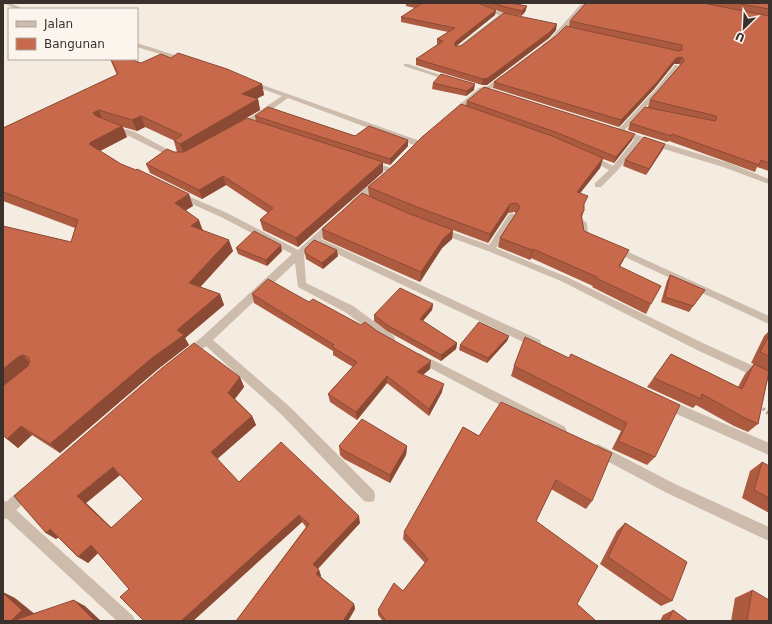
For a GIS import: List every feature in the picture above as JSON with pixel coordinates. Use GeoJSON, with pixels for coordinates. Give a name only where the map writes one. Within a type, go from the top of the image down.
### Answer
{"type":"FeatureCollection","features":[{"type":"Feature","properties":{"kind":"street"},"geometry":{"type":"LineString","coordinates":[[5,3],[18,8]]}},
{"type":"Feature","properties":{"kind":"street"},"geometry":{"type":"LineString","coordinates":[[469,3],[502,15],[524,20]]}},
{"type":"Feature","properties":{"kind":"street"},"geometry":{"type":"LineString","coordinates":[[540,49],[564,30],[585,3]]}},
{"type":"Feature","properties":{"kind":"street"},"geometry":{"type":"LineString","coordinates":[[457,50],[467,40],[502,15]]}},
{"type":"Feature","properties":{"kind":"street"},"geometry":{"type":"LineString","coordinates":[[553,27],[564,30]]}},
{"type":"Feature","properties":{"kind":"street"},"geometry":{"type":"LineString","coordinates":[[138,45],[193,63]]}},
{"type":"Feature","properties":{"kind":"street"},"geometry":{"type":"LineString","coordinates":[[406,65],[458,82]]}},
{"type":"Feature","properties":{"kind":"street"},"geometry":{"type":"LineString","coordinates":[[677,66],[670,77],[617,131],[726,165],[769,182]]}},
{"type":"Feature","properties":{"kind":"street"},"geometry":{"type":"LineString","coordinates":[[477,87],[490,87],[509,73]]}},
{"type":"Feature","properties":{"kind":"street"},"geometry":{"type":"LineString","coordinates":[[245,81],[417,143]]}},
{"type":"Feature","properties":{"kind":"street"},"geometry":{"type":"LineString","coordinates":[[477,87],[495,93]]}},
{"type":"Feature","properties":{"kind":"street"},"geometry":{"type":"LineString","coordinates":[[447,118],[463,109],[477,87]]}},
{"type":"Feature","properties":{"kind":"street"},"geometry":{"type":"LineString","coordinates":[[233,130],[251,123],[287,96]]}},
{"type":"Feature","properties":{"kind":"street"},"geometry":{"type":"LineString","coordinates":[[640,109],[648,110]]}},
{"type":"Feature","properties":{"kind":"street"},"geometry":{"type":"LineString","coordinates":[[103,124],[132,134],[180,158],[186,158]]}},
{"type":"Feature","properties":{"kind":"street"},"geometry":{"type":"LineString","coordinates":[[598,185],[614,169],[639,139]]}},
{"type":"Feature","properties":{"kind":"street"},"geometry":{"type":"LineString","coordinates":[[580,154],[614,169]]}},
{"type":"Feature","properties":{"kind":"street"},"geometry":{"type":"LineString","coordinates":[[182,359],[206,340],[250,297],[315,240],[344,212],[364,199],[394,167],[361,160]]}},
{"type":"Feature","properties":{"kind":"street"},"geometry":{"type":"LineString","coordinates":[[172,191],[224,215],[299,254]]}},
{"type":"Feature","properties":{"kind":"street"},"geometry":{"type":"LineString","coordinates":[[491,249],[512,216]]}},
{"type":"Feature","properties":{"kind":"street"},"geometry":{"type":"LineString","coordinates":[[583,223],[584,235],[769,320]]}},
{"type":"Feature","properties":{"kind":"street"},"geometry":{"type":"LineString","coordinates":[[433,228],[491,249],[564,280],[703,348],[769,378]]}},
{"type":"Feature","properties":{"kind":"street"},"geometry":{"type":"LineString","coordinates":[[315,240],[545,347]]}},
{"type":"Feature","properties":{"kind":"street"},"geometry":{"type":"LineString","coordinates":[[299,254],[301,284],[349,309],[382,335],[405,348],[569,435]]}},
{"type":"Feature","properties":{"kind":"street"},"geometry":{"type":"LineString","coordinates":[[206,340],[286,411],[369,496]]}},
{"type":"Feature","properties":{"kind":"street"},"geometry":{"type":"LineString","coordinates":[[660,400],[769,449]]}},
{"type":"Feature","properties":{"kind":"street"},"geometry":{"type":"LineString","coordinates":[[590,446],[670,488],[769,534]]}},
{"type":"Feature","properties":{"kind":"street"},"geometry":{"type":"LineString","coordinates":[[35,485],[4,510],[128,621]]}},
{"type":"Feature","properties":{"kind":"building"},"geometry":{"type":"Polygon","coordinates":[[[419,3],[477,3],[496,10],[455,42],[455,46],[461,46],[504,13],[557,24],[550,32],[488,78],[483,79],[416,59],[443,41],[437,39],[455,28],[401,17],[421,4],[419,3]]]}},
{"type":"Feature","properties":{"kind":"building"},"geometry":{"type":"Polygon","coordinates":[[[494,3],[510,3],[527,6],[522,11],[494,3]]]}},
{"type":"Feature","properties":{"kind":"building"},"geometry":{"type":"Polygon","coordinates":[[[586,3],[703,3],[769,16],[769,163],[761,160],[759,165],[672,134],[671,136],[630,123],[645,107],[715,121],[717,119],[716,116],[650,100],[684,61],[682,57],[676,58],[657,82],[621,120],[494,82],[556,36],[566,26],[679,51],[682,50],[682,45],[570,21],[586,3]]]}},
{"type":"Feature","properties":{"kind":"building"},"geometry":{"type":"Polygon","coordinates":[[[735,3],[769,3],[769,9],[735,3]]]}},
{"type":"Feature","properties":{"kind":"building"},"geometry":{"type":"Polygon","coordinates":[[[178,53],[227,69],[262,84],[242,94],[258,99],[180,144],[174,141],[182,135],[141,116],[132,120],[99,110],[93,113],[96,116],[122,126],[89,144],[121,164],[136,170],[137,169],[189,194],[175,203],[199,220],[191,226],[229,240],[189,283],[220,294],[177,330],[184,335],[152,358],[50,444],[21,426],[7,439],[3,435],[3,386],[28,366],[30,361],[28,357],[23,355],[18,357],[3,369],[3,226],[71,242],[78,220],[3,192],[3,128],[118,74],[111,60],[133,60],[141,63],[161,54],[171,58],[178,53]]]}},
{"type":"Feature","properties":{"kind":"building"},"geometry":{"type":"Polygon","coordinates":[[[441,74],[475,84],[467,91],[433,83],[441,74]]]}},
{"type":"Feature","properties":{"kind":"building"},"geometry":{"type":"Polygon","coordinates":[[[484,87],[635,134],[616,157],[558,133],[467,101],[484,87]]]}},
{"type":"Feature","properties":{"kind":"building"},"geometry":{"type":"Polygon","coordinates":[[[461,104],[552,136],[603,158],[577,192],[588,196],[584,204],[584,211],[581,214],[584,231],[629,250],[619,266],[661,286],[651,304],[596,278],[597,277],[533,249],[532,250],[500,238],[520,207],[517,203],[510,204],[490,234],[368,187],[395,164],[422,137],[461,104]]]}},
{"type":"Feature","properties":{"kind":"building"},"geometry":{"type":"Polygon","coordinates":[[[268,107],[355,136],[369,126],[408,140],[390,159],[255,116],[268,107]]]}},
{"type":"Feature","properties":{"kind":"building"},"geometry":{"type":"Polygon","coordinates":[[[247,118],[383,162],[296,238],[260,220],[273,208],[223,176],[199,190],[146,164],[167,149],[174,152],[184,152],[247,118]]]}},
{"type":"Feature","properties":{"kind":"building"},"geometry":{"type":"Polygon","coordinates":[[[644,137],[665,144],[649,169],[625,160],[644,137]]]}},
{"type":"Feature","properties":{"kind":"building"},"geometry":{"type":"Polygon","coordinates":[[[362,193],[410,214],[453,230],[443,239],[421,272],[322,229],[362,193]]]}},
{"type":"Feature","properties":{"kind":"building"},"geometry":{"type":"Polygon","coordinates":[[[254,231],[281,245],[266,260],[236,248],[254,231]]]}},
{"type":"Feature","properties":{"kind":"building"},"geometry":{"type":"Polygon","coordinates":[[[314,240],[337,250],[322,263],[305,253],[305,249],[314,240]]]}},
{"type":"Feature","properties":{"kind":"building"},"geometry":{"type":"Polygon","coordinates":[[[670,275],[705,290],[693,306],[665,297],[670,275]]]}},
{"type":"Feature","properties":{"kind":"building"},"geometry":{"type":"Polygon","coordinates":[[[268,279],[309,302],[313,299],[361,325],[365,322],[377,331],[431,361],[417,372],[444,384],[429,409],[387,376],[356,412],[328,394],[357,362],[332,347],[334,345],[252,294],[268,279]]]}},
{"type":"Feature","properties":{"kind":"building"},"geometry":{"type":"Polygon","coordinates":[[[400,288],[433,304],[420,319],[457,343],[441,355],[387,325],[374,315],[400,288]]]}},
{"type":"Feature","properties":{"kind":"building"},"geometry":{"type":"Polygon","coordinates":[[[479,322],[509,336],[488,358],[460,345],[479,322]]]}},
{"type":"Feature","properties":{"kind":"building"},"geometry":{"type":"Polygon","coordinates":[[[769,335],[769,356],[760,352],[769,335]]]}},
{"type":"Feature","properties":{"kind":"building"},"geometry":{"type":"Polygon","coordinates":[[[525,337],[569,358],[571,354],[680,405],[655,457],[618,441],[627,423],[514,366],[525,337]]]}},
{"type":"Feature","properties":{"kind":"building"},"geometry":{"type":"Polygon","coordinates":[[[194,343],[240,377],[228,393],[252,416],[211,452],[239,482],[281,442],[359,516],[313,564],[319,570],[316,574],[354,604],[343,621],[236,621],[309,524],[299,515],[181,621],[144,621],[120,597],[129,589],[91,545],[78,557],[50,529],[46,533],[14,496],[162,368],[194,343]],[[113,467],[77,496],[111,528],[143,499],[113,467]]]}},
{"type":"Feature","properties":{"kind":"building"},"geometry":{"type":"Polygon","coordinates":[[[671,354],[742,389],[754,364],[769,371],[758,424],[702,394],[701,399],[654,378],[671,354]]]}},
{"type":"Feature","properties":{"kind":"building"},"geometry":{"type":"Polygon","coordinates":[[[501,402],[612,453],[592,501],[556,480],[536,521],[598,566],[577,604],[596,621],[386,621],[378,610],[394,583],[403,591],[428,559],[404,532],[463,427],[479,436],[501,402]]]}},
{"type":"Feature","properties":{"kind":"building"},"geometry":{"type":"Polygon","coordinates":[[[362,419],[407,446],[390,475],[343,450],[339,446],[362,419]]]}},
{"type":"Feature","properties":{"kind":"building"},"geometry":{"type":"Polygon","coordinates":[[[762,462],[769,466],[769,498],[754,490],[762,462]]]}},
{"type":"Feature","properties":{"kind":"building"},"geometry":{"type":"Polygon","coordinates":[[[625,523],[687,562],[672,601],[608,557],[625,523]]]}},
{"type":"Feature","properties":{"kind":"building"},"geometry":{"type":"Polygon","coordinates":[[[752,590],[769,600],[769,621],[747,621],[752,590]]]}},
{"type":"Feature","properties":{"kind":"building"},"geometry":{"type":"Polygon","coordinates":[[[3,593],[22,610],[11,621],[3,621],[3,593]]]}},
{"type":"Feature","properties":{"kind":"building"},"geometry":{"type":"Polygon","coordinates":[[[74,600],[95,621],[12,621],[74,600]]]}},
{"type":"Feature","properties":{"kind":"building"},"geometry":{"type":"Polygon","coordinates":[[[673,610],[688,621],[668,621],[673,610]]]}}]}
